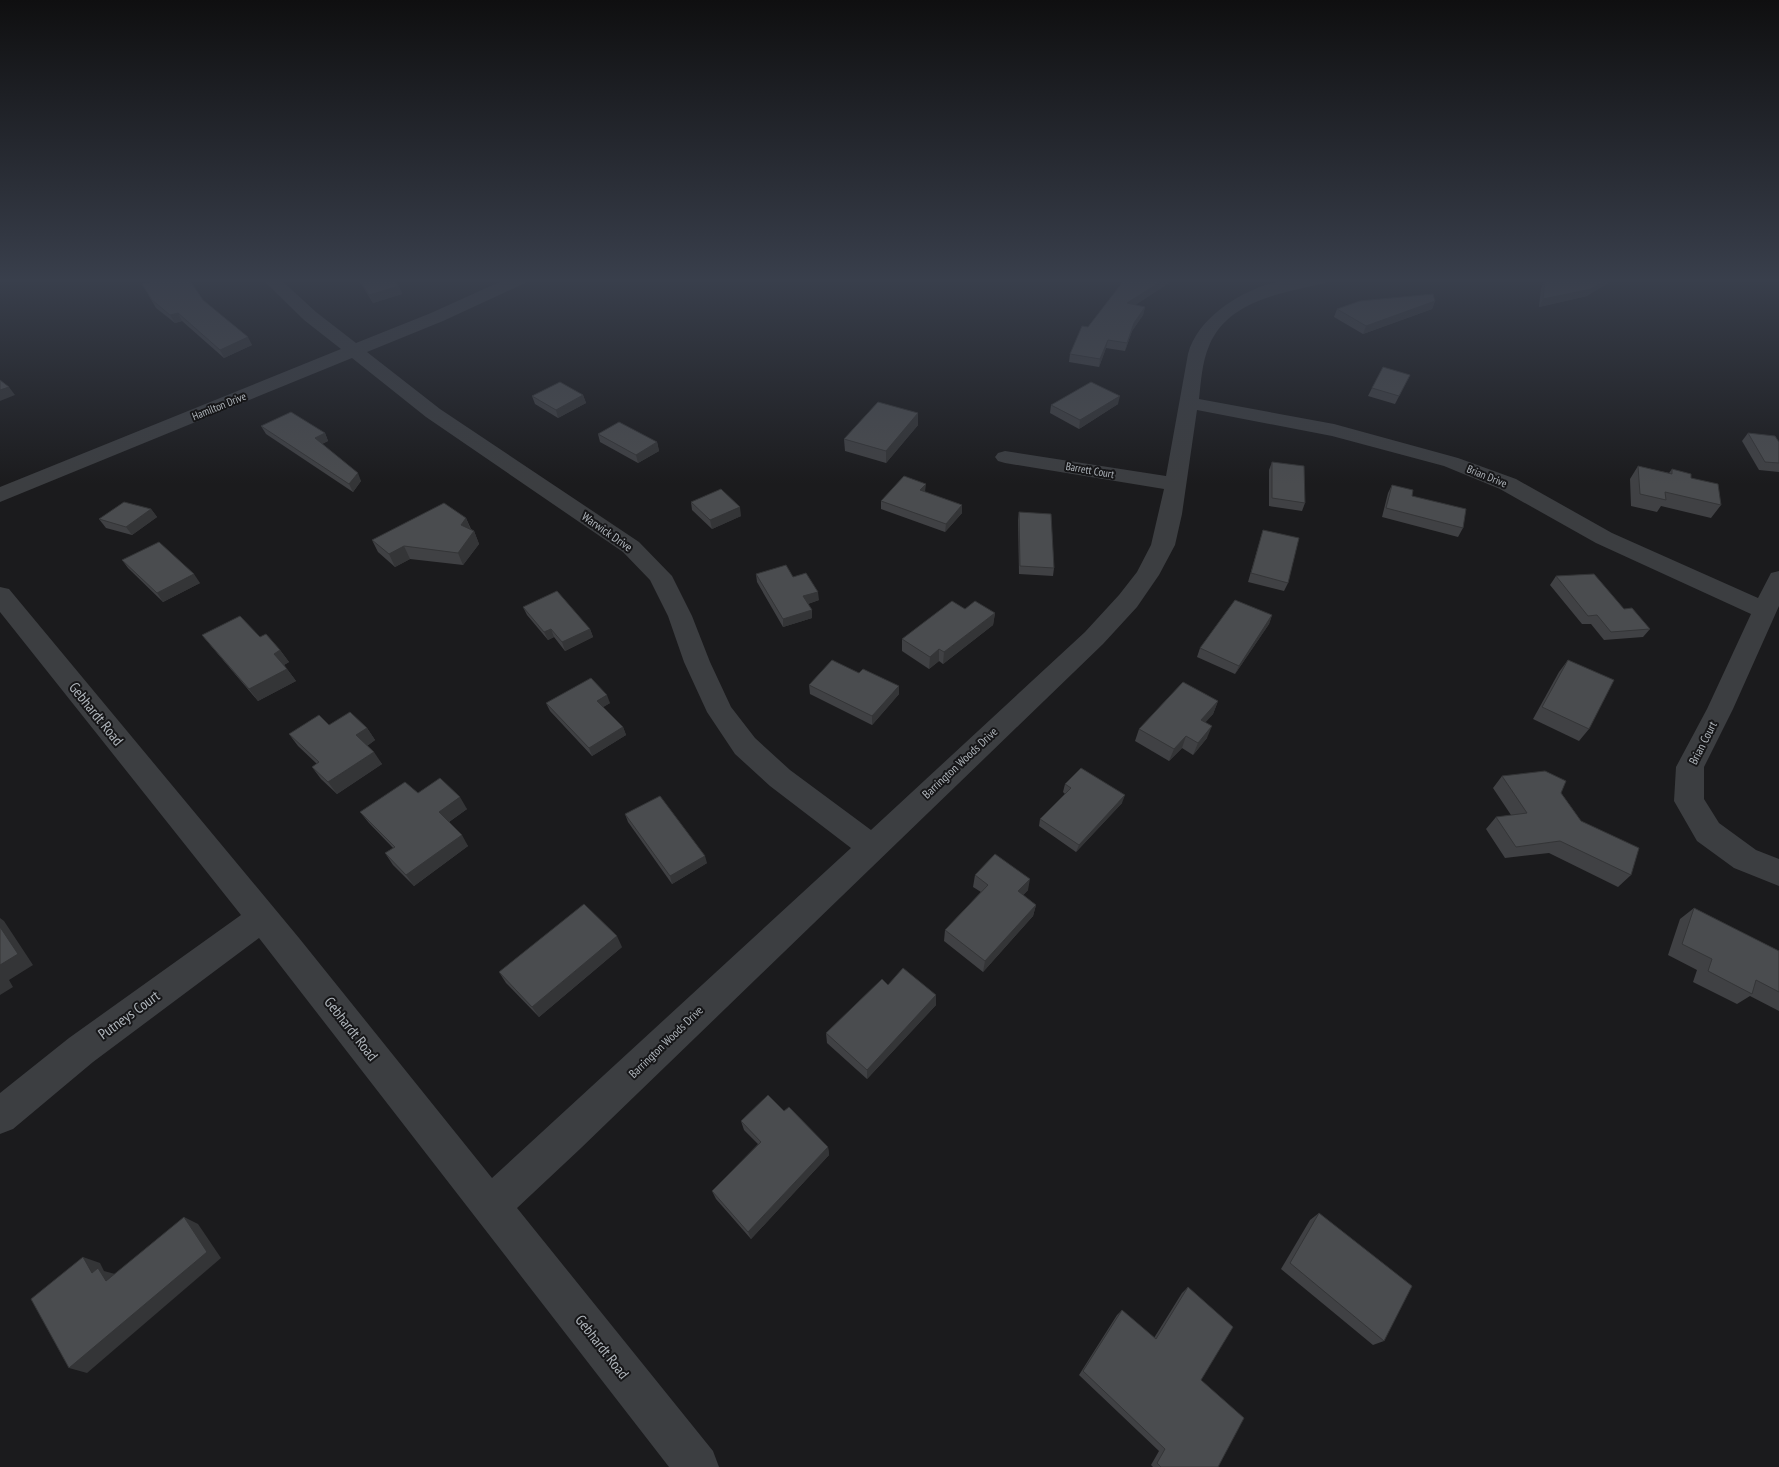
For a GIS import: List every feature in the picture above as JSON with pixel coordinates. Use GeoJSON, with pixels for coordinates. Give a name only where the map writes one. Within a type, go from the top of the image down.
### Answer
{"type":"FeatureCollection","features":[{"type":"Feature","properties":{"kind":"street","name":"Warwick Drive"},"geometry":{"type":"LineString","coordinates":[[350,347],[433,413],[631,547],[660,576],[680,616],[720,712],[746,746],[780,778],[871,847]]}},
{"type":"Feature","properties":{"kind":"street","name":"Hamilton Drive"},"geometry":{"type":"LineString","coordinates":[[0,496],[364,347]]}},
{"type":"Feature","properties":{"kind":"street","name":"Barrington Woods Drive"},"geometry":{"type":"LineString","coordinates":[[490,1206],[567,1136],[1094,638],[1128,601],[1147,575],[1163,545],[1171,514],[1200,347]]}},
{"type":"Feature","properties":{"kind":"street","name":"Brian Drive"},"geometry":{"type":"LineString","coordinates":[[1189,402],[1334,430],[1460,465],[1508,484],[1604,538],[1764,610]]}},
{"type":"Feature","properties":{"kind":"street","name":"Barrett Court"},"geometry":{"type":"LineString","coordinates":[[1004,457],[1175,484]]}},
{"type":"Feature","properties":{"kind":"street","name":"Brian Court"},"geometry":{"type":"LineString","coordinates":[[1779,579],[1720,709],[1690,767],[1689,801],[1708,832],[1745,859],[1779,873]]}},
{"type":"Feature","properties":{"kind":"street","name":"Gebhardt Road"},"geometry":{"type":"LineString","coordinates":[[0,595],[261,918],[697,1467]]}},
{"type":"Feature","properties":{"kind":"street","name":"Putneys Court"},"geometry":{"type":"LineString","coordinates":[[0,1116],[81,1050],[261,918]]}},
{"type":"Feature","properties":{"kind":"building"},"geometry":{"type":"Polygon","coordinates":[[[1073,347],[1105,347],[1100,359],[1070,354],[1073,347]]]}},
{"type":"Feature","properties":{"kind":"building"},"geometry":{"type":"Polygon","coordinates":[[[1383,367],[1410,375],[1399,396],[1372,388],[1383,367]]]}},
{"type":"Feature","properties":{"kind":"building"},"geometry":{"type":"Polygon","coordinates":[[[0,380],[9,387],[0,390],[0,380]]]}},
{"type":"Feature","properties":{"kind":"building"},"geometry":{"type":"Polygon","coordinates":[[[560,382],[583,395],[556,410],[532,396],[560,382]]]}},
{"type":"Feature","properties":{"kind":"building"},"geometry":{"type":"Polygon","coordinates":[[[1091,382],[1120,396],[1080,420],[1051,405],[1091,382]]]}},
{"type":"Feature","properties":{"kind":"building"},"geometry":{"type":"Polygon","coordinates":[[[878,402],[918,413],[886,451],[844,439],[878,402]]]}},
{"type":"Feature","properties":{"kind":"building"},"geometry":{"type":"Polygon","coordinates":[[[291,412],[325,433],[315,438],[358,473],[349,484],[261,426],[291,412]]]}},
{"type":"Feature","properties":{"kind":"building"},"geometry":{"type":"Polygon","coordinates":[[[619,422],[657,442],[636,455],[598,434],[619,422]]]}},
{"type":"Feature","properties":{"kind":"building"},"geometry":{"type":"Polygon","coordinates":[[[1748,433],[1775,436],[1779,442],[1779,463],[1765,462],[1748,433]]]}},
{"type":"Feature","properties":{"kind":"building"},"geometry":{"type":"Polygon","coordinates":[[[1272,462],[1304,466],[1305,503],[1272,498],[1272,462]]]}},
{"type":"Feature","properties":{"kind":"building"},"geometry":{"type":"Polygon","coordinates":[[[1638,466],[1672,474],[1672,469],[1691,474],[1691,478],[1718,484],[1721,505],[1665,492],[1666,500],[1640,494],[1638,466]]]}},
{"type":"Feature","properties":{"kind":"building"},"geometry":{"type":"Polygon","coordinates":[[[904,476],[926,484],[920,490],[962,505],[946,524],[881,501],[904,476]]]}},
{"type":"Feature","properties":{"kind":"building"},"geometry":{"type":"Polygon","coordinates":[[[1392,485],[1413,490],[1412,496],[1466,509],[1463,528],[1386,508],[1392,485]]]}},
{"type":"Feature","properties":{"kind":"building"},"geometry":{"type":"Polygon","coordinates":[[[721,489],[740,507],[710,520],[691,502],[721,489]]]}},
{"type":"Feature","properties":{"kind":"building"},"geometry":{"type":"Polygon","coordinates":[[[124,502],[151,509],[126,527],[99,519],[124,502]]]}},
{"type":"Feature","properties":{"kind":"building"},"geometry":{"type":"Polygon","coordinates":[[[444,503],[466,518],[461,525],[474,531],[458,553],[404,546],[389,554],[372,540],[444,503]]]}},
{"type":"Feature","properties":{"kind":"building"},"geometry":{"type":"Polygon","coordinates":[[[1019,512],[1051,514],[1054,568],[1020,566],[1019,512]]]}},
{"type":"Feature","properties":{"kind":"building"},"geometry":{"type":"Polygon","coordinates":[[[1263,530],[1299,538],[1288,583],[1251,573],[1263,530]]]}},
{"type":"Feature","properties":{"kind":"building"},"geometry":{"type":"Polygon","coordinates":[[[159,542],[194,574],[157,593],[122,560],[159,542]]]}},
{"type":"Feature","properties":{"kind":"building"},"geometry":{"type":"Polygon","coordinates":[[[786,565],[793,577],[806,573],[818,592],[803,596],[812,610],[783,619],[756,574],[786,565]]]}},
{"type":"Feature","properties":{"kind":"building"},"geometry":{"type":"Polygon","coordinates":[[[1594,574],[1624,609],[1632,608],[1650,629],[1611,632],[1597,615],[1588,616],[1556,576],[1594,574]]]}},
{"type":"Feature","properties":{"kind":"building"},"geometry":{"type":"Polygon","coordinates":[[[557,591],[590,629],[562,642],[551,629],[544,632],[523,607],[557,591]]]}},
{"type":"Feature","properties":{"kind":"building"},"geometry":{"type":"Polygon","coordinates":[[[1235,600],[1272,615],[1239,666],[1200,648],[1235,600]]]}},
{"type":"Feature","properties":{"kind":"building"},"geometry":{"type":"Polygon","coordinates":[[[952,601],[965,609],[975,601],[995,613],[944,652],[939,649],[930,657],[902,639],[952,601]]]}},
{"type":"Feature","properties":{"kind":"building"},"geometry":{"type":"Polygon","coordinates":[[[240,616],[260,637],[266,634],[280,650],[274,654],[287,669],[249,689],[202,635],[240,616]]]}},
{"type":"Feature","properties":{"kind":"building"},"geometry":{"type":"Polygon","coordinates":[[[832,660],[859,673],[863,669],[899,686],[872,716],[809,685],[832,660]]]}},
{"type":"Feature","properties":{"kind":"building"},"geometry":{"type":"Polygon","coordinates":[[[1568,660],[1614,680],[1589,729],[1542,707],[1568,660]]]}},
{"type":"Feature","properties":{"kind":"building"},"geometry":{"type":"Polygon","coordinates":[[[591,678],[607,695],[597,701],[623,727],[589,748],[546,703],[591,678]]]}},
{"type":"Feature","properties":{"kind":"building"},"geometry":{"type":"Polygon","coordinates":[[[1183,682],[1218,701],[1201,720],[1212,726],[1198,743],[1186,736],[1174,749],[1139,729],[1183,682]]]}},
{"type":"Feature","properties":{"kind":"building"},"geometry":{"type":"Polygon","coordinates":[[[350,712],[367,728],[356,735],[374,752],[328,782],[312,767],[319,762],[289,734],[319,715],[329,725],[350,712]]]}},
{"type":"Feature","properties":{"kind":"building"},"geometry":{"type":"Polygon","coordinates":[[[1081,768],[1125,795],[1079,845],[1040,819],[1071,788],[1065,784],[1081,768]]]}},
{"type":"Feature","properties":{"kind":"building"},"geometry":{"type":"Polygon","coordinates":[[[1545,771],[1566,781],[1561,793],[1581,821],[1639,848],[1631,875],[1560,841],[1516,847],[1496,817],[1527,813],[1502,776],[1545,771]]]}},
{"type":"Feature","properties":{"kind":"building"},"geometry":{"type":"Polygon","coordinates":[[[440,778],[460,797],[439,812],[462,835],[406,875],[385,853],[395,847],[360,812],[405,782],[418,793],[440,778]]]}},
{"type":"Feature","properties":{"kind":"building"},"geometry":{"type":"Polygon","coordinates":[[[660,796],[705,856],[670,876],[625,814],[660,796]]]}},
{"type":"Feature","properties":{"kind":"building"},"geometry":{"type":"Polygon","coordinates":[[[995,854],[1030,879],[1018,891],[1036,905],[985,961],[945,930],[988,885],[975,875],[995,854]]]}},
{"type":"Feature","properties":{"kind":"building"},"geometry":{"type":"Polygon","coordinates":[[[584,904],[617,936],[532,1007],[499,972],[584,904]]]}},
{"type":"Feature","properties":{"kind":"building"},"geometry":{"type":"Polygon","coordinates":[[[1694,908],[1779,951],[1779,992],[1756,980],[1752,994],[1708,971],[1712,959],[1682,944],[1694,908]]]}},
{"type":"Feature","properties":{"kind":"building"},"geometry":{"type":"Polygon","coordinates":[[[0,927],[18,954],[0,965],[0,927]]]}},
{"type":"Feature","properties":{"kind":"building"},"geometry":{"type":"Polygon","coordinates":[[[903,968],[936,995],[867,1070],[826,1033],[882,979],[888,985],[903,968]]]}},
{"type":"Feature","properties":{"kind":"building"},"geometry":{"type":"Polygon","coordinates":[[[768,1095],[784,1111],[789,1107],[828,1147],[748,1232],[712,1191],[761,1142],[741,1121],[768,1095]]]}},
{"type":"Feature","properties":{"kind":"building"},"geometry":{"type":"Polygon","coordinates":[[[1319,1213],[1412,1286],[1384,1341],[1290,1263],[1319,1213]]]}},
{"type":"Feature","properties":{"kind":"building"},"geometry":{"type":"Polygon","coordinates":[[[184,1217],[207,1252],[69,1368],[31,1299],[83,1257],[92,1273],[98,1268],[106,1281],[184,1217]]]}},
{"type":"Feature","properties":{"kind":"building"},"geometry":{"type":"Polygon","coordinates":[[[1188,1287],[1233,1327],[1201,1380],[1244,1418],[1218,1467],[1161,1467],[1157,1463],[1165,1449],[1083,1371],[1122,1310],[1156,1339],[1188,1287]]]}}]}
